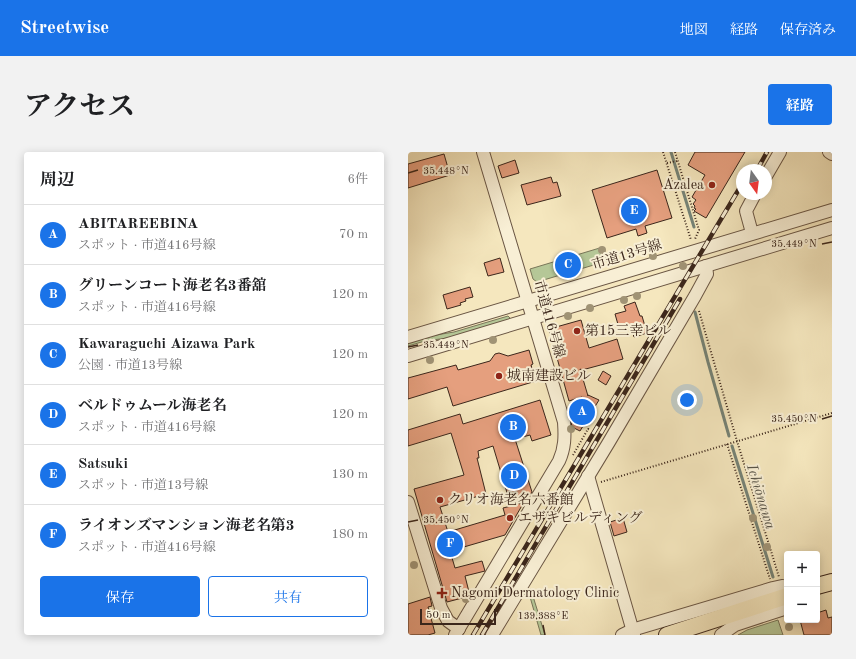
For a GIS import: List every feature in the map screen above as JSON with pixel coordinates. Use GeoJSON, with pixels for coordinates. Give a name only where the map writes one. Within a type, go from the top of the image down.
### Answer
{"type":"FeatureCollection","features":[{"type":"Feature","properties":{"kind":"main road"},"geometry":{"type":"LineString","coordinates":[[667,635],[762,604],[782,589]]}},
{"type":"Feature","properties":{"kind":"street","name":"市道416号線"},"geometry":{"type":"LineString","coordinates":[[457,632],[563,454],[565,437],[564,422],[483,152]]}},
{"type":"Feature","properties":{"kind":"street"},"geometry":{"type":"LineString","coordinates":[[772,166],[780,152]]}},
{"type":"Feature","properties":{"kind":"street"},"geometry":{"type":"LineString","coordinates":[[752,200],[746,211],[752,233]]}},
{"type":"Feature","properties":{"kind":"street","name":"市道13号線"},"geometry":{"type":"LineString","coordinates":[[408,337],[832,210]]}},
{"type":"Feature","properties":{"kind":"street"},"geometry":{"type":"LineString","coordinates":[[408,356],[832,228]]}},
{"type":"Feature","properties":{"kind":"street"},"geometry":{"type":"LineString","coordinates":[[492,635],[590,480],[707,274],[706,266]]}},
{"type":"Feature","properties":{"kind":"street"},"geometry":{"type":"LineString","coordinates":[[590,480],[629,633],[782,589]]}},
{"type":"Feature","properties":{"kind":"street"},"geometry":{"type":"LineString","coordinates":[[408,502],[441,608],[448,621],[457,632]]}},
{"type":"Feature","properties":{"kind":"street"},"geometry":{"type":"LineString","coordinates":[[721,635],[735,625],[784,609]]}},
{"type":"Feature","properties":{"kind":"path"},"geometry":{"type":"LineString","coordinates":[[663,152],[691,240]]}},
{"type":"Feature","properties":{"kind":"path"},"geometry":{"type":"LineString","coordinates":[[675,152],[676,161],[699,230],[695,239]]}},
{"type":"Feature","properties":{"kind":"path"},"geometry":{"type":"LineString","coordinates":[[667,163],[676,161]]}},
{"type":"Feature","properties":{"kind":"path"},"geometry":{"type":"LineString","coordinates":[[695,296],[736,441],[782,589]]}},
{"type":"Feature","properties":{"kind":"path"},"geometry":{"type":"LineString","coordinates":[[590,480],[728,444],[832,413]]}},
{"type":"Feature","properties":{"kind":"path"},"geometry":{"type":"LineString","coordinates":[[572,458],[588,429],[590,430]]}},
{"type":"Feature","properties":{"kind":"path"},"geometry":{"type":"LineString","coordinates":[[728,444],[765,563],[782,589]]}},
{"type":"Feature","properties":{"kind":"green space"},"geometry":{"type":"Polygon","coordinates":[[[603,247],[607,261],[537,282],[533,279],[530,269],[603,247]]]}},
{"type":"Feature","properties":{"kind":"green space"},"geometry":{"type":"Polygon","coordinates":[[[508,316],[510,318],[509,320],[455,337],[425,341],[408,346],[408,342],[424,337],[454,332],[508,316]]]}},
{"type":"Feature","properties":{"kind":"green space"},"geometry":{"type":"Polygon","coordinates":[[[531,589],[545,635],[541,635],[528,590],[531,589]]]}},
{"type":"Feature","properties":{"kind":"green space"},"geometry":{"type":"Polygon","coordinates":[[[778,620],[783,635],[738,635],[747,630],[778,620]]]}},
{"type":"Feature","properties":{"kind":"building","name":"Azalea"},"geometry":{"type":"Polygon","coordinates":[[[695,152],[745,152],[738,164],[736,164],[736,167],[706,218],[694,211],[696,209],[694,208],[695,206],[693,204],[696,200],[692,197],[705,175],[688,165],[695,152]]]}},
{"type":"Feature","properties":{"kind":"building"},"geometry":{"type":"Polygon","coordinates":[[[444,154],[450,175],[408,188],[408,164],[444,154]]]}},
{"type":"Feature","properties":{"kind":"building"},"geometry":{"type":"Polygon","coordinates":[[[515,160],[519,173],[502,178],[498,166],[515,160]]]}},
{"type":"Feature","properties":{"kind":"building"},"geometry":{"type":"Polygon","coordinates":[[[657,170],[672,218],[645,226],[647,233],[638,236],[636,229],[607,238],[592,190],[657,170]]]}},
{"type":"Feature","properties":{"kind":"building"},"geometry":{"type":"Polygon","coordinates":[[[551,177],[553,183],[557,182],[561,196],[527,205],[521,185],[551,177]]]}},
{"type":"Feature","properties":{"kind":"building"},"geometry":{"type":"Polygon","coordinates":[[[500,258],[504,272],[488,276],[484,263],[500,258]]]}},
{"type":"Feature","properties":{"kind":"building"},"geometry":{"type":"Polygon","coordinates":[[[470,287],[473,297],[465,299],[466,301],[460,303],[461,305],[447,309],[443,295],[470,287]]]}},
{"type":"Feature","properties":{"kind":"building"},"geometry":{"type":"Polygon","coordinates":[[[635,302],[640,316],[642,316],[647,333],[634,337],[630,325],[619,328],[615,314],[626,311],[624,306],[635,302]]]}},
{"type":"Feature","properties":{"kind":"building"},"geometry":{"type":"Polygon","coordinates":[[[581,320],[589,348],[617,339],[623,359],[582,370],[580,369],[588,396],[599,400],[580,431],[572,427],[570,417],[582,397],[569,401],[549,329],[581,320]]]}},
{"type":"Feature","properties":{"kind":"building"},"geometry":{"type":"Polygon","coordinates":[[[529,350],[533,364],[531,365],[536,381],[453,406],[447,387],[408,399],[408,378],[456,365],[458,370],[490,361],[495,354],[499,353],[508,356],[529,350]]]}},
{"type":"Feature","properties":{"kind":"building"},"geometry":{"type":"Polygon","coordinates":[[[603,371],[611,376],[606,385],[598,380],[603,371]]]}},
{"type":"Feature","properties":{"kind":"building"},"geometry":{"type":"Polygon","coordinates":[[[540,400],[551,435],[532,441],[530,435],[515,439],[532,492],[530,495],[518,499],[519,504],[524,502],[505,535],[450,551],[455,568],[482,561],[485,571],[465,576],[470,596],[447,602],[414,489],[464,475],[451,433],[408,446],[408,430],[460,414],[463,424],[540,400]],[[493,446],[478,451],[479,458],[477,458],[486,494],[440,507],[448,532],[505,515],[503,508],[511,506],[493,446]]]}},
{"type":"Feature","properties":{"kind":"building"},"geometry":{"type":"Polygon","coordinates":[[[623,518],[627,532],[614,536],[610,522],[623,518]]]}},
{"type":"Feature","properties":{"kind":"building"},"geometry":{"type":"Polygon","coordinates":[[[430,597],[432,606],[428,607],[435,633],[428,635],[408,635],[408,604],[430,597]]]}},
{"type":"Feature","properties":{"kind":"building"},"geometry":{"type":"Polygon","coordinates":[[[826,610],[828,618],[832,617],[832,635],[804,635],[801,623],[820,623],[820,612],[826,610]]]}},
{"type":"Feature","properties":{"kind":"waterway"},"geometry":{"type":"LineString","coordinates":[[671,152],[694,227]]}},
{"type":"Feature","properties":{"kind":"waterway","name":"Ichiōnawa"},"geometry":{"type":"LineString","coordinates":[[695,312],[729,436]]}},
{"type":"Feature","properties":{"kind":"waterway","name":"Ichiōnawa"},"geometry":{"type":"LineString","coordinates":[[732,446],[773,577]]}},
{"type":"Feature","properties":{"kind":"railway"},"geometry":{"type":"LineString","coordinates":[[760,164],[767,152]]}},
{"type":"Feature","properties":{"kind":"railway"},"geometry":{"type":"LineString","coordinates":[[473,635],[736,194]]}},
{"type":"Feature","properties":{"kind":"railway"},"geometry":{"type":"LineString","coordinates":[[482,635],[680,299]]}},
{"type":"Feature","properties":{"kind":"place","name":"Azalea"},"geometry":{"type":"Point","coordinates":[712,185]}},
{"type":"Feature","properties":{"kind":"place","name":"Satsuki"},"geometry":{"type":"Point","coordinates":[634,211]}},
{"type":"Feature","properties":{"kind":"place","name":"Kawaraguchi Aizawa Park"},"geometry":{"type":"Point","coordinates":[568,265]}},
{"type":"Feature","properties":{"kind":"place","name":"第15三幸ビル"},"geometry":{"type":"Point","coordinates":[577,331]}},
{"type":"Feature","properties":{"kind":"place","name":"城南建設ビル"},"geometry":{"type":"Point","coordinates":[499,376]}},
{"type":"Feature","properties":{"kind":"place","name":"ABITAREEBINA"},"geometry":{"type":"Point","coordinates":[582,412]}},
{"type":"Feature","properties":{"kind":"place","name":"グリーンコート海老名3番舘"},"geometry":{"type":"Point","coordinates":[513,427]}},
{"type":"Feature","properties":{"kind":"place","name":"ベルドゥムール海老名"},"geometry":{"type":"Point","coordinates":[514,476]}},
{"type":"Feature","properties":{"kind":"place","name":"クリオ海老名六番館"},"geometry":{"type":"Point","coordinates":[440,500]}},
{"type":"Feature","properties":{"kind":"place","name":"エザキビルディング"},"geometry":{"type":"Point","coordinates":[510,518]}},
{"type":"Feature","properties":{"kind":"place","name":"ライオンズマンション海老名第3"},"geometry":{"type":"Point","coordinates":[450,544]}},
{"type":"Feature","properties":{"kind":"place","name":"Nagomi Dermatology Clinic"},"geometry":{"type":"Point","coordinates":[442,593]}}]}
